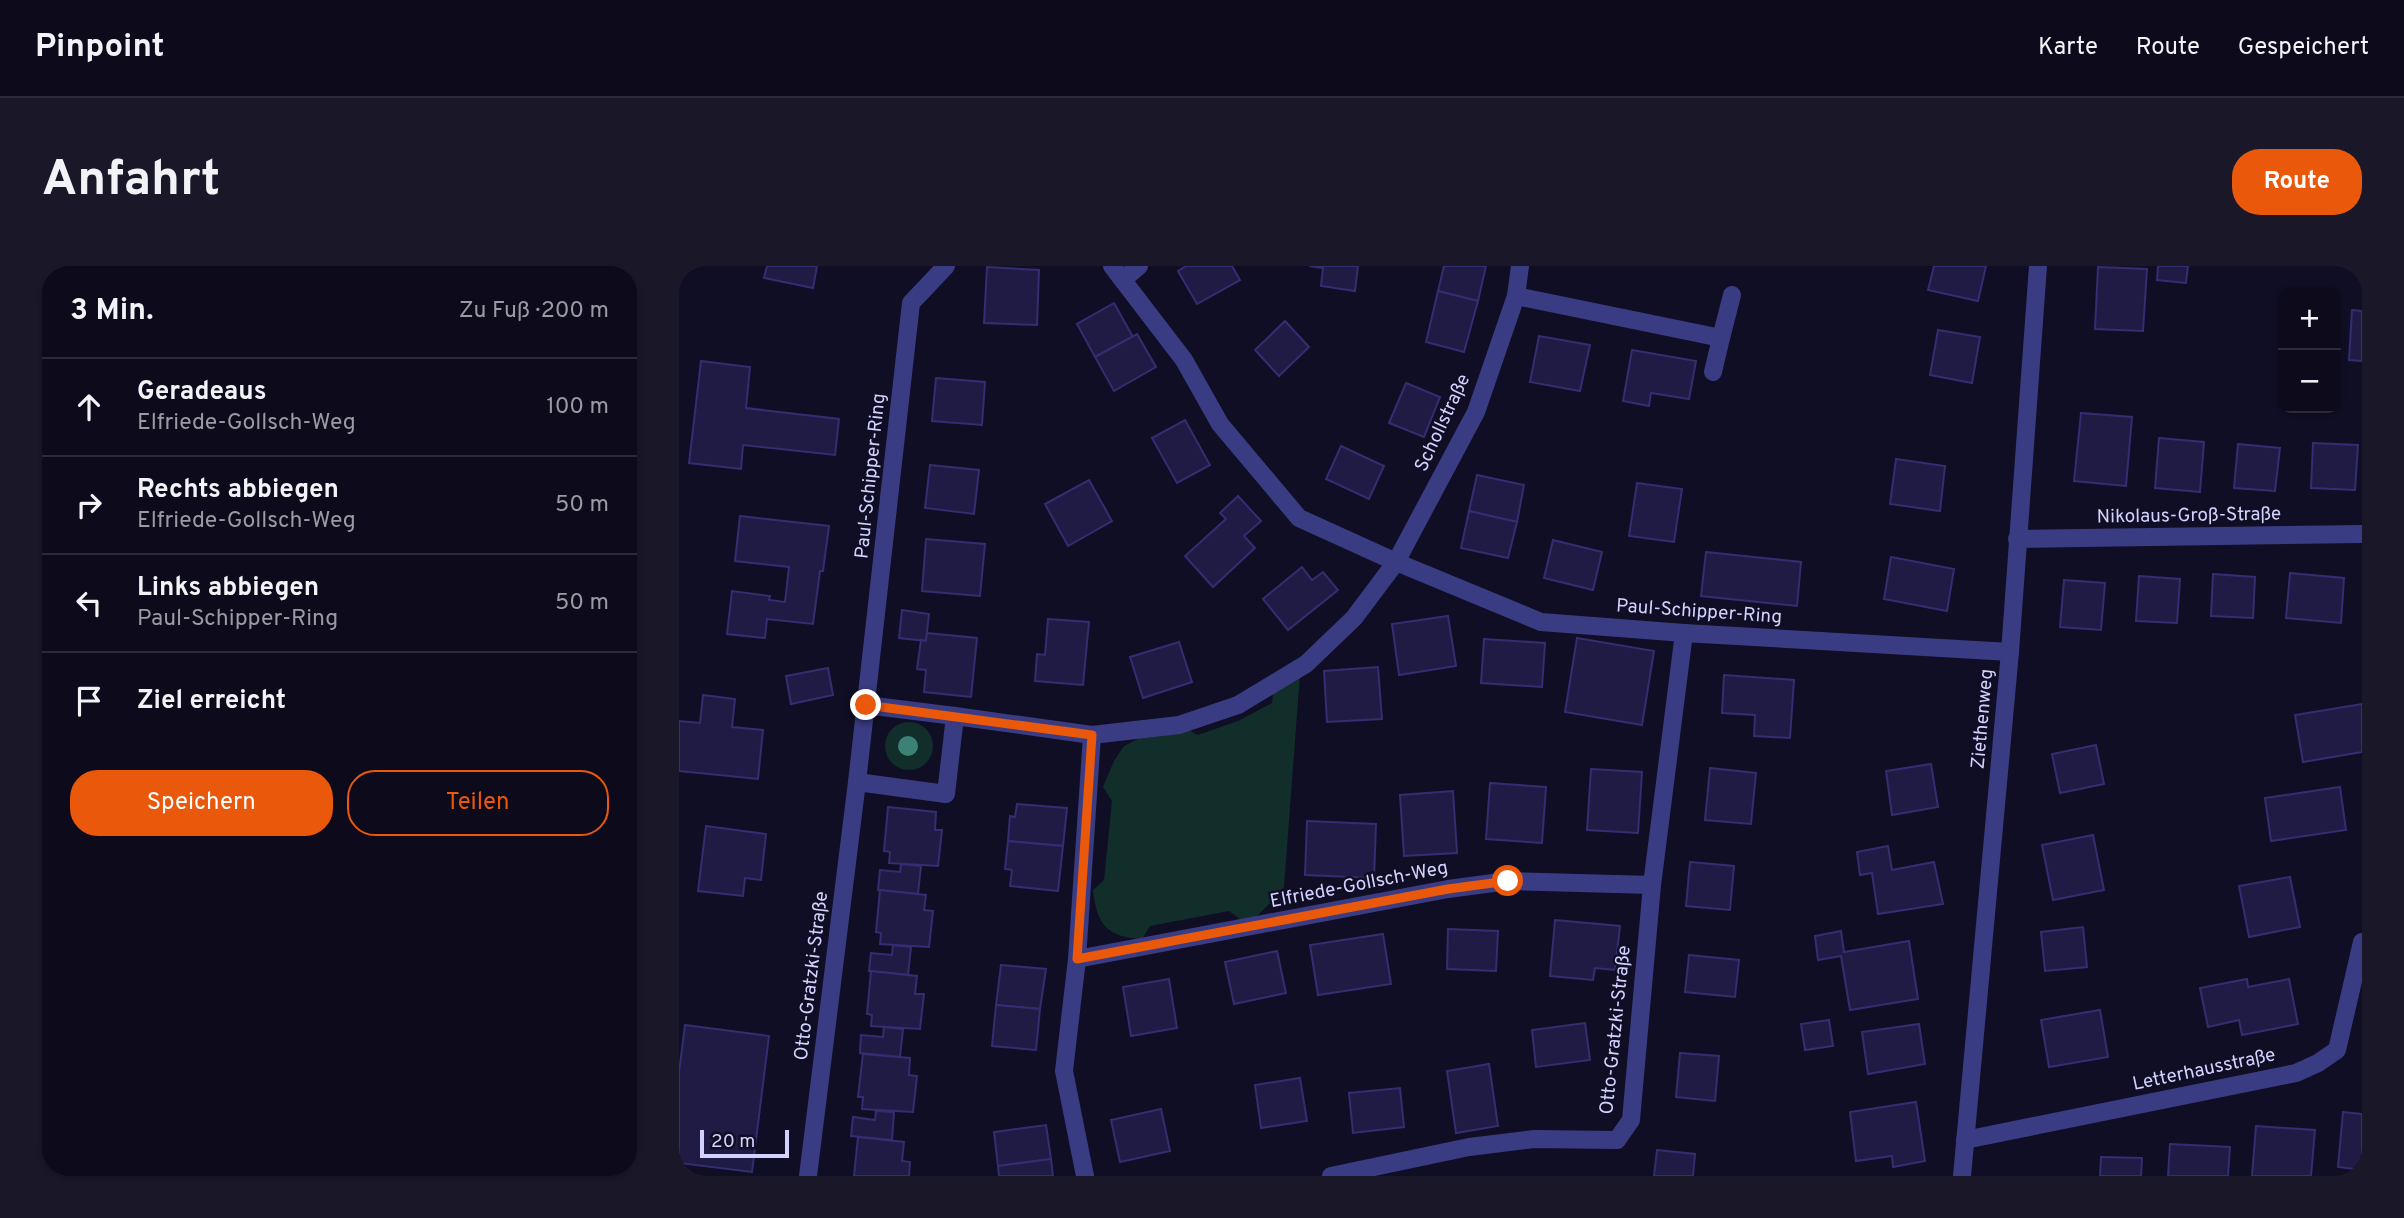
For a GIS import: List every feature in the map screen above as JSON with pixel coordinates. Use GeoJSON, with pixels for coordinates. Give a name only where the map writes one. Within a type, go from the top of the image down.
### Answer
{"type":"FeatureCollection","features":[{"type":"Feature","properties":{"kind":"street","name":"Paul-Schipper-Ring"},"geometry":{"type":"LineString","coordinates":[[857,782],[911,303],[946,266]]}},
{"type":"Feature","properties":{"kind":"street"},"geometry":{"type":"LineString","coordinates":[[1118,272],[1139,266]]}},
{"type":"Feature","properties":{"kind":"street","name":"Schollstraße"},"geometry":{"type":"LineString","coordinates":[[1396,562],[1476,412],[1516,296],[1520,266]]}},
{"type":"Feature","properties":{"kind":"street","name":"Ziethenweg"},"geometry":{"type":"LineString","coordinates":[[1962,1176],[2010,652],[2038,266]]}},
{"type":"Feature","properties":{"kind":"street","name":"Paul-Schipper-Ring"},"geometry":{"type":"LineString","coordinates":[[1118,272],[1184,360],[1220,424],[1299,518],[1396,562],[1541,622],[2010,652]]}},
{"type":"Feature","properties":{"kind":"street"},"geometry":{"type":"LineString","coordinates":[[1713,372],[1732,295]]}},
{"type":"Feature","properties":{"kind":"street"},"geometry":{"type":"LineString","coordinates":[[1516,296],[1721,338]]}},
{"type":"Feature","properties":{"kind":"street","name":"Nikolaus-Groß-Straße"},"geometry":{"type":"LineString","coordinates":[[2017,539],[2362,534]]}},
{"type":"Feature","properties":{"kind":"street"},"geometry":{"type":"LineString","coordinates":[[866,705],[1092,735],[1179,725],[1238,705],[1306,664],[1354,618],[1396,562]]}},
{"type":"Feature","properties":{"kind":"street","name":"Otto-Gratzki-Straße"},"geometry":{"type":"LineString","coordinates":[[1331,1176],[1469,1147],[1534,1139],[1617,1140],[1631,1120],[1651,885],[1684,633]]}},
{"type":"Feature","properties":{"kind":"street"},"geometry":{"type":"LineString","coordinates":[[857,782],[946,793],[955,716]]}},
{"type":"Feature","properties":{"kind":"street"},"geometry":{"type":"LineString","coordinates":[[1084,1176],[1064,1071],[1077,959],[1092,735]]}},
{"type":"Feature","properties":{"kind":"street","name":"Otto-Gratzki-Straße"},"geometry":{"type":"LineString","coordinates":[[808,1176],[857,782]]}},
{"type":"Feature","properties":{"kind":"street","name":"Elfriede-Gollsch-Weg"},"geometry":{"type":"LineString","coordinates":[[1077,959],[1448,889],[1508,881],[1651,885]]}},
{"type":"Feature","properties":{"kind":"street","name":"Letterhausstraße"},"geometry":{"type":"LineString","coordinates":[[1965,1140],[2296,1073],[2318,1063],[2337,1051],[2362,942]]}},
{"type":"Feature","properties":{"kind":"green space"},"geometry":{"type":"Polygon","coordinates":[[[1300,674],[1283,901],[1269,904],[1257,916],[1241,920],[1229,911],[1150,926],[1142,939],[1112,932],[1097,912],[1093,890],[1104,880],[1112,801],[1103,787],[1124,746],[1142,737],[1185,728],[1198,735],[1238,721],[1272,703],[1273,693],[1300,674]]]}},
{"type":"Feature","properties":{"kind":"green space"},"geometry":{"type":"Polygon","coordinates":[[[909,722],[926,729],[933,746],[926,763],[909,770],[892,763],[885,746],[892,729],[909,722]]]}},
{"type":"Feature","properties":{"kind":"building"},"geometry":{"type":"Polygon","coordinates":[[[767,266],[817,266],[813,288],[764,278],[767,266]]]}},
{"type":"Feature","properties":{"kind":"building"},"geometry":{"type":"Polygon","coordinates":[[[1186,266],[1232,266],[1240,280],[1197,304],[1178,271],[1186,266]]]}},
{"type":"Feature","properties":{"kind":"building"},"geometry":{"type":"Polygon","coordinates":[[[1309,266],[1358,266],[1355,291],[1321,286],[1323,268],[1309,266]]]}},
{"type":"Feature","properties":{"kind":"building"},"geometry":{"type":"Polygon","coordinates":[[[1444,266],[1486,266],[1478,301],[1438,291],[1444,266]]]}},
{"type":"Feature","properties":{"kind":"building"},"geometry":{"type":"Polygon","coordinates":[[[1934,266],[1986,266],[1978,301],[1928,290],[1934,266]]]}},
{"type":"Feature","properties":{"kind":"building"},"geometry":{"type":"Polygon","coordinates":[[[2158,266],[2188,266],[2186,283],[2157,280],[2158,266]]]}},
{"type":"Feature","properties":{"kind":"building"},"geometry":{"type":"Polygon","coordinates":[[[987,267],[1039,270],[1037,325],[984,323],[987,267]]]}},
{"type":"Feature","properties":{"kind":"building"},"geometry":{"type":"Polygon","coordinates":[[[2098,267],[2147,269],[2143,331],[2095,329],[2098,267]]]}},
{"type":"Feature","properties":{"kind":"building"},"geometry":{"type":"Polygon","coordinates":[[[1438,291],[1478,301],[1464,352],[1426,342],[1438,291]]]}},
{"type":"Feature","properties":{"kind":"building"},"geometry":{"type":"Polygon","coordinates":[[[1114,303],[1133,337],[1095,357],[1077,324],[1114,303]]]}},
{"type":"Feature","properties":{"kind":"building"},"geometry":{"type":"Polygon","coordinates":[[[2352,310],[2362,311],[2362,361],[2349,360],[2352,310]]]}},
{"type":"Feature","properties":{"kind":"building"},"geometry":{"type":"Polygon","coordinates":[[[1285,321],[1309,347],[1279,376],[1255,350],[1285,321]]]}},
{"type":"Feature","properties":{"kind":"building"},"geometry":{"type":"Polygon","coordinates":[[[1938,330],[1980,337],[1972,383],[1930,375],[1938,330]]]}},
{"type":"Feature","properties":{"kind":"building"},"geometry":{"type":"Polygon","coordinates":[[[1137,334],[1156,367],[1114,391],[1095,357],[1137,334]]]}},
{"type":"Feature","properties":{"kind":"building"},"geometry":{"type":"Polygon","coordinates":[[[1539,336],[1590,345],[1580,391],[1530,382],[1539,336]]]}},
{"type":"Feature","properties":{"kind":"building"},"geometry":{"type":"Polygon","coordinates":[[[1632,350],[1696,361],[1689,399],[1651,393],[1649,406],[1623,401],[1632,350]]]}},
{"type":"Feature","properties":{"kind":"building"},"geometry":{"type":"Polygon","coordinates":[[[701,361],[750,367],[746,408],[839,419],[835,455],[743,445],[741,469],[689,463],[701,361]]]}},
{"type":"Feature","properties":{"kind":"building"},"geometry":{"type":"Polygon","coordinates":[[[936,378],[985,382],[982,425],[932,421],[936,378]]]}},
{"type":"Feature","properties":{"kind":"building"},"geometry":{"type":"Polygon","coordinates":[[[1406,383],[1440,397],[1424,437],[1389,423],[1406,383]]]}},
{"type":"Feature","properties":{"kind":"building"},"geometry":{"type":"Polygon","coordinates":[[[2081,413],[2132,417],[2126,486],[2074,481],[2081,413]]]}},
{"type":"Feature","properties":{"kind":"building"},"geometry":{"type":"Polygon","coordinates":[[[1185,420],[1210,465],[1177,483],[1152,438],[1185,420]]]}},
{"type":"Feature","properties":{"kind":"building"},"geometry":{"type":"Polygon","coordinates":[[[2159,438],[2204,442],[2200,492],[2155,488],[2159,438]]]}},
{"type":"Feature","properties":{"kind":"building"},"geometry":{"type":"Polygon","coordinates":[[[2313,443],[2358,445],[2355,490],[2311,488],[2313,443]]]}},
{"type":"Feature","properties":{"kind":"building"},"geometry":{"type":"Polygon","coordinates":[[[2238,444],[2280,448],[2275,491],[2234,488],[2238,444]]]}},
{"type":"Feature","properties":{"kind":"building"},"geometry":{"type":"Polygon","coordinates":[[[1341,446],[1384,466],[1369,499],[1326,479],[1341,446]]]}},
{"type":"Feature","properties":{"kind":"building"},"geometry":{"type":"Polygon","coordinates":[[[1896,459],[1945,466],[1940,511],[1890,504],[1896,459]]]}},
{"type":"Feature","properties":{"kind":"building"},"geometry":{"type":"Polygon","coordinates":[[[930,465],[979,470],[974,514],[925,508],[930,465]]]}},
{"type":"Feature","properties":{"kind":"building"},"geometry":{"type":"Polygon","coordinates":[[[1477,475],[1524,485],[1517,522],[1469,511],[1477,475]]]}},
{"type":"Feature","properties":{"kind":"building"},"geometry":{"type":"Polygon","coordinates":[[[1089,480],[1112,521],[1068,546],[1045,504],[1089,480]]]}},
{"type":"Feature","properties":{"kind":"building"},"geometry":{"type":"Polygon","coordinates":[[[1637,483],[1682,489],[1674,542],[1629,536],[1637,483]]]}},
{"type":"Feature","properties":{"kind":"building"},"geometry":{"type":"Polygon","coordinates":[[[1238,496],[1261,521],[1244,536],[1255,548],[1213,587],[1185,556],[1226,519],[1220,513],[1238,496]]]}},
{"type":"Feature","properties":{"kind":"building"},"geometry":{"type":"Polygon","coordinates":[[[1469,511],[1517,522],[1508,558],[1461,548],[1469,511]]]}},
{"type":"Feature","properties":{"kind":"building"},"geometry":{"type":"Polygon","coordinates":[[[740,516],[829,526],[813,624],[767,619],[765,638],[727,634],[732,591],[770,596],[769,600],[785,602],[789,567],[735,561],[740,516]]]}},
{"type":"Feature","properties":{"kind":"building"},"geometry":{"type":"Polygon","coordinates":[[[926,539],[985,544],[980,596],[922,591],[926,539]]]}},
{"type":"Feature","properties":{"kind":"building"},"geometry":{"type":"Polygon","coordinates":[[[1553,540],[1602,552],[1593,590],[1544,578],[1553,540]]]}},
{"type":"Feature","properties":{"kind":"building"},"geometry":{"type":"Polygon","coordinates":[[[1706,552],[1801,562],[1797,606],[1701,596],[1706,552]]]}},
{"type":"Feature","properties":{"kind":"building"},"geometry":{"type":"Polygon","coordinates":[[[1891,557],[1954,569],[1947,611],[1884,599],[1891,557]]]}},
{"type":"Feature","properties":{"kind":"building"},"geometry":{"type":"Polygon","coordinates":[[[1302,567],[1312,580],[1323,572],[1338,590],[1288,630],[1263,599],[1302,567]]]}},
{"type":"Feature","properties":{"kind":"building"},"geometry":{"type":"Polygon","coordinates":[[[2290,573],[2344,578],[2341,623],[2286,618],[2290,573]]]}},
{"type":"Feature","properties":{"kind":"building"},"geometry":{"type":"Polygon","coordinates":[[[2213,574],[2255,577],[2253,618],[2211,616],[2213,574]]]}},
{"type":"Feature","properties":{"kind":"building"},"geometry":{"type":"Polygon","coordinates":[[[2139,576],[2180,579],[2177,623],[2136,621],[2139,576]]]}},
{"type":"Feature","properties":{"kind":"building"},"geometry":{"type":"Polygon","coordinates":[[[2064,580],[2105,583],[2101,630],[2060,627],[2064,580]]]}},
{"type":"Feature","properties":{"kind":"building"},"geometry":{"type":"Polygon","coordinates":[[[902,610],[929,614],[926,641],[899,638],[902,610]]]}},
{"type":"Feature","properties":{"kind":"building"},"geometry":{"type":"Polygon","coordinates":[[[1448,616],[1456,666],[1399,675],[1392,624],[1448,616]]]}},
{"type":"Feature","properties":{"kind":"building"},"geometry":{"type":"Polygon","coordinates":[[[1048,619],[1089,622],[1083,685],[1035,681],[1037,654],[1045,655],[1048,619]]]}},
{"type":"Feature","properties":{"kind":"building"},"geometry":{"type":"Polygon","coordinates":[[[927,633],[977,638],[971,697],[924,692],[926,670],[917,669],[921,640],[926,641],[927,633]]]}},
{"type":"Feature","properties":{"kind":"building"},"geometry":{"type":"Polygon","coordinates":[[[1577,638],[1654,651],[1642,725],[1565,712],[1577,638]]]}},
{"type":"Feature","properties":{"kind":"building"},"geometry":{"type":"Polygon","coordinates":[[[1484,639],[1545,643],[1542,687],[1481,683],[1484,639]]]}},
{"type":"Feature","properties":{"kind":"building"},"geometry":{"type":"Polygon","coordinates":[[[1179,642],[1192,682],[1143,698],[1130,657],[1179,642]]]}},
{"type":"Feature","properties":{"kind":"building"},"geometry":{"type":"Polygon","coordinates":[[[1378,667],[1382,719],[1327,722],[1324,671],[1378,667]]]}},
{"type":"Feature","properties":{"kind":"building"},"geometry":{"type":"Polygon","coordinates":[[[828,668],[833,695],[791,704],[786,676],[828,668]]]}},
{"type":"Feature","properties":{"kind":"building"},"geometry":{"type":"Polygon","coordinates":[[[1724,675],[1794,680],[1790,738],[1754,736],[1755,715],[1722,713],[1724,675]]]}},
{"type":"Feature","properties":{"kind":"building"},"geometry":{"type":"Polygon","coordinates":[[[703,695],[735,699],[732,727],[763,730],[758,779],[679,771],[679,721],[700,723],[703,695]]]}},
{"type":"Feature","properties":{"kind":"building"},"geometry":{"type":"Polygon","coordinates":[[[2362,704],[2362,752],[2303,762],[2295,715],[2362,704]]]}},
{"type":"Feature","properties":{"kind":"building"},"geometry":{"type":"Polygon","coordinates":[[[2096,745],[2104,784],[2060,793],[2052,754],[2096,745]]]}},
{"type":"Feature","properties":{"kind":"building"},"geometry":{"type":"Polygon","coordinates":[[[1931,764],[1938,807],[1892,815],[1886,771],[1931,764]]]}},
{"type":"Feature","properties":{"kind":"building"},"geometry":{"type":"Polygon","coordinates":[[[1710,768],[1756,773],[1751,824],[1705,820],[1710,768]]]}},
{"type":"Feature","properties":{"kind":"building"},"geometry":{"type":"Polygon","coordinates":[[[1591,769],[1642,772],[1638,833],[1587,830],[1591,769]]]}},
{"type":"Feature","properties":{"kind":"building"},"geometry":{"type":"Polygon","coordinates":[[[1490,783],[1546,787],[1542,843],[1486,839],[1490,783]]]}},
{"type":"Feature","properties":{"kind":"building"},"geometry":{"type":"Polygon","coordinates":[[[2340,787],[2346,830],[2271,841],[2265,798],[2340,787]]]}},
{"type":"Feature","properties":{"kind":"building"},"geometry":{"type":"Polygon","coordinates":[[[1453,791],[1457,853],[1404,856],[1400,795],[1453,791]]]}},
{"type":"Feature","properties":{"kind":"building"},"geometry":{"type":"Polygon","coordinates":[[[1017,804],[1067,808],[1063,846],[1008,841],[1010,816],[1015,817],[1017,804]]]}},
{"type":"Feature","properties":{"kind":"building"},"geometry":{"type":"Polygon","coordinates":[[[888,807],[936,812],[935,830],[942,830],[938,866],[889,863],[890,852],[884,851],[888,807]]]}},
{"type":"Feature","properties":{"kind":"building"},"geometry":{"type":"Polygon","coordinates":[[[1307,821],[1376,824],[1374,878],[1305,875],[1307,821]]]}},
{"type":"Feature","properties":{"kind":"building"},"geometry":{"type":"Polygon","coordinates":[[[706,826],[766,834],[761,880],[745,878],[743,896],[698,891],[706,826]]]}},
{"type":"Feature","properties":{"kind":"building"},"geometry":{"type":"Polygon","coordinates":[[[2093,835],[2104,890],[2053,900],[2042,845],[2093,835]]]}},
{"type":"Feature","properties":{"kind":"building"},"geometry":{"type":"Polygon","coordinates":[[[1008,841],[1063,846],[1058,891],[1010,886],[1012,870],[1005,869],[1008,841]]]}},
{"type":"Feature","properties":{"kind":"building"},"geometry":{"type":"Polygon","coordinates":[[[1888,846],[1892,870],[1934,862],[1943,904],[1878,914],[1872,873],[1860,875],[1857,852],[1888,846]]]}},
{"type":"Feature","properties":{"kind":"building"},"geometry":{"type":"Polygon","coordinates":[[[1690,862],[1734,866],[1730,910],[1686,906],[1690,862]]]}},
{"type":"Feature","properties":{"kind":"building"},"geometry":{"type":"Polygon","coordinates":[[[901,864],[921,866],[918,894],[878,890],[880,870],[900,872],[901,864]]]}},
{"type":"Feature","properties":{"kind":"building"},"geometry":{"type":"Polygon","coordinates":[[[2290,877],[2300,927],[2249,937],[2239,886],[2290,877]]]}},
{"type":"Feature","properties":{"kind":"building"},"geometry":{"type":"Polygon","coordinates":[[[880,890],[926,895],[924,910],[933,911],[929,947],[880,944],[881,933],[876,932],[880,890]]]}},
{"type":"Feature","properties":{"kind":"building"},"geometry":{"type":"Polygon","coordinates":[[[1555,920],[1620,926],[1615,970],[1595,968],[1593,980],[1550,976],[1555,920]]]}},
{"type":"Feature","properties":{"kind":"building"},"geometry":{"type":"Polygon","coordinates":[[[2083,927],[2087,967],[2045,971],[2041,932],[2083,927]]]}},
{"type":"Feature","properties":{"kind":"building"},"geometry":{"type":"Polygon","coordinates":[[[1448,929],[1498,931],[1496,971],[1447,969],[1448,929]]]}},
{"type":"Feature","properties":{"kind":"building"},"geometry":{"type":"Polygon","coordinates":[[[1841,931],[1844,952],[1909,941],[1918,999],[1850,1010],[1841,956],[1818,960],[1815,936],[1841,931]]]}},
{"type":"Feature","properties":{"kind":"building"},"geometry":{"type":"Polygon","coordinates":[[[1383,934],[1391,984],[1318,995],[1310,945],[1383,934]]]}},
{"type":"Feature","properties":{"kind":"building"},"geometry":{"type":"Polygon","coordinates":[[[893,945],[911,947],[908,975],[869,971],[871,953],[892,955],[893,945]]]}},
{"type":"Feature","properties":{"kind":"building"},"geometry":{"type":"Polygon","coordinates":[[[1277,951],[1286,993],[1234,1004],[1225,962],[1277,951]]]}},
{"type":"Feature","properties":{"kind":"building"},"geometry":{"type":"Polygon","coordinates":[[[1689,955],[1739,960],[1735,997],[1685,992],[1689,955]]]}},
{"type":"Feature","properties":{"kind":"building"},"geometry":{"type":"Polygon","coordinates":[[[1001,965],[1046,969],[1040,1009],[996,1005],[1001,965]]]}},
{"type":"Feature","properties":{"kind":"building"},"geometry":{"type":"Polygon","coordinates":[[[871,971],[917,976],[915,994],[924,994],[920,1029],[871,1026],[872,1015],[867,1014],[871,971]]]}},
{"type":"Feature","properties":{"kind":"building"},"geometry":{"type":"Polygon","coordinates":[[[1169,979],[1177,1028],[1131,1036],[1123,987],[1169,979]]]}},
{"type":"Feature","properties":{"kind":"building"},"geometry":{"type":"Polygon","coordinates":[[[2247,979],[2248,987],[2289,979],[2298,1024],[2242,1035],[2239,1020],[2208,1027],[2200,988],[2247,979]]]}},
{"type":"Feature","properties":{"kind":"building"},"geometry":{"type":"Polygon","coordinates":[[[996,1005],[1040,1009],[1036,1050],[992,1046],[996,1005]]]}},
{"type":"Feature","properties":{"kind":"building"},"geometry":{"type":"Polygon","coordinates":[[[2100,1010],[2108,1057],[2049,1067],[2041,1020],[2100,1010]]]}},
{"type":"Feature","properties":{"kind":"building"},"geometry":{"type":"Polygon","coordinates":[[[1829,1020],[1833,1046],[1805,1050],[1801,1024],[1829,1020]]]}},
{"type":"Feature","properties":{"kind":"building"},"geometry":{"type":"Polygon","coordinates":[[[1585,1023],[1590,1060],[1536,1067],[1532,1030],[1585,1023]]]}},
{"type":"Feature","properties":{"kind":"building"},"geometry":{"type":"Polygon","coordinates":[[[1919,1024],[1925,1064],[1868,1074],[1862,1032],[1919,1024]]]}},
{"type":"Feature","properties":{"kind":"building"},"geometry":{"type":"Polygon","coordinates":[[[685,1025],[769,1036],[752,1172],[679,1163],[679,1072],[685,1025]]]}},
{"type":"Feature","properties":{"kind":"building"},"geometry":{"type":"Polygon","coordinates":[[[884,1027],[903,1029],[900,1057],[860,1053],[861,1035],[883,1037],[884,1027]]]}},
{"type":"Feature","properties":{"kind":"building"},"geometry":{"type":"Polygon","coordinates":[[[1680,1053],[1719,1056],[1715,1101],[1676,1097],[1680,1053]]]}},
{"type":"Feature","properties":{"kind":"building"},"geometry":{"type":"Polygon","coordinates":[[[863,1054],[910,1058],[909,1075],[917,1076],[913,1112],[862,1109],[863,1097],[858,1097],[863,1054]]]}},
{"type":"Feature","properties":{"kind":"building"},"geometry":{"type":"Polygon","coordinates":[[[1489,1064],[1498,1126],[1456,1133],[1447,1071],[1489,1064]]]}},
{"type":"Feature","properties":{"kind":"building"},"geometry":{"type":"Polygon","coordinates":[[[1300,1078],[1307,1121],[1261,1128],[1255,1085],[1300,1078]]]}},
{"type":"Feature","properties":{"kind":"building"},"geometry":{"type":"Polygon","coordinates":[[[1400,1088],[1404,1127],[1353,1133],[1349,1093],[1400,1088]]]}},
{"type":"Feature","properties":{"kind":"building"},"geometry":{"type":"Polygon","coordinates":[[[1916,1102],[1925,1161],[1893,1167],[1892,1156],[1856,1161],[1850,1112],[1916,1102]]]}},
{"type":"Feature","properties":{"kind":"building"},"geometry":{"type":"Polygon","coordinates":[[[1161,1109],[1170,1151],[1120,1162],[1111,1120],[1161,1109]]]}},
{"type":"Feature","properties":{"kind":"building"},"geometry":{"type":"Polygon","coordinates":[[[876,1111],[894,1112],[892,1140],[851,1136],[853,1117],[875,1120],[876,1111]]]}},
{"type":"Feature","properties":{"kind":"building"},"geometry":{"type":"Polygon","coordinates":[[[2343,1112],[2362,1114],[2362,1170],[2338,1167],[2343,1112]]]}},
{"type":"Feature","properties":{"kind":"building"},"geometry":{"type":"Polygon","coordinates":[[[1046,1125],[1051,1159],[998,1166],[994,1132],[1046,1125]]]}},
{"type":"Feature","properties":{"kind":"building"},"geometry":{"type":"Polygon","coordinates":[[[2256,1126],[2315,1130],[2311,1176],[2252,1176],[2256,1126]]]}},
{"type":"Feature","properties":{"kind":"building"},"geometry":{"type":"Polygon","coordinates":[[[858,1137],[904,1142],[902,1161],[910,1162],[909,1176],[854,1176],[858,1137]]]}},
{"type":"Feature","properties":{"kind":"building"},"geometry":{"type":"Polygon","coordinates":[[[2170,1144],[2230,1147],[2228,1176],[2168,1176],[2170,1144]]]}},
{"type":"Feature","properties":{"kind":"building"},"geometry":{"type":"Polygon","coordinates":[[[1657,1150],[1695,1154],[1693,1176],[1654,1176],[1657,1150]]]}},
{"type":"Feature","properties":{"kind":"building"},"geometry":{"type":"Polygon","coordinates":[[[2101,1157],[2142,1158],[2141,1176],[2100,1176],[2101,1157]]]}},
{"type":"Feature","properties":{"kind":"building"},"geometry":{"type":"Polygon","coordinates":[[[1051,1159],[1053,1176],[999,1176],[998,1166],[1051,1159]]]}},
{"type":"Feature","properties":{"kind":"route"},"geometry":{"type":"LineString","coordinates":[[866,705],[1092,735],[1077,959],[1448,889],[1508,881]]}}]}
